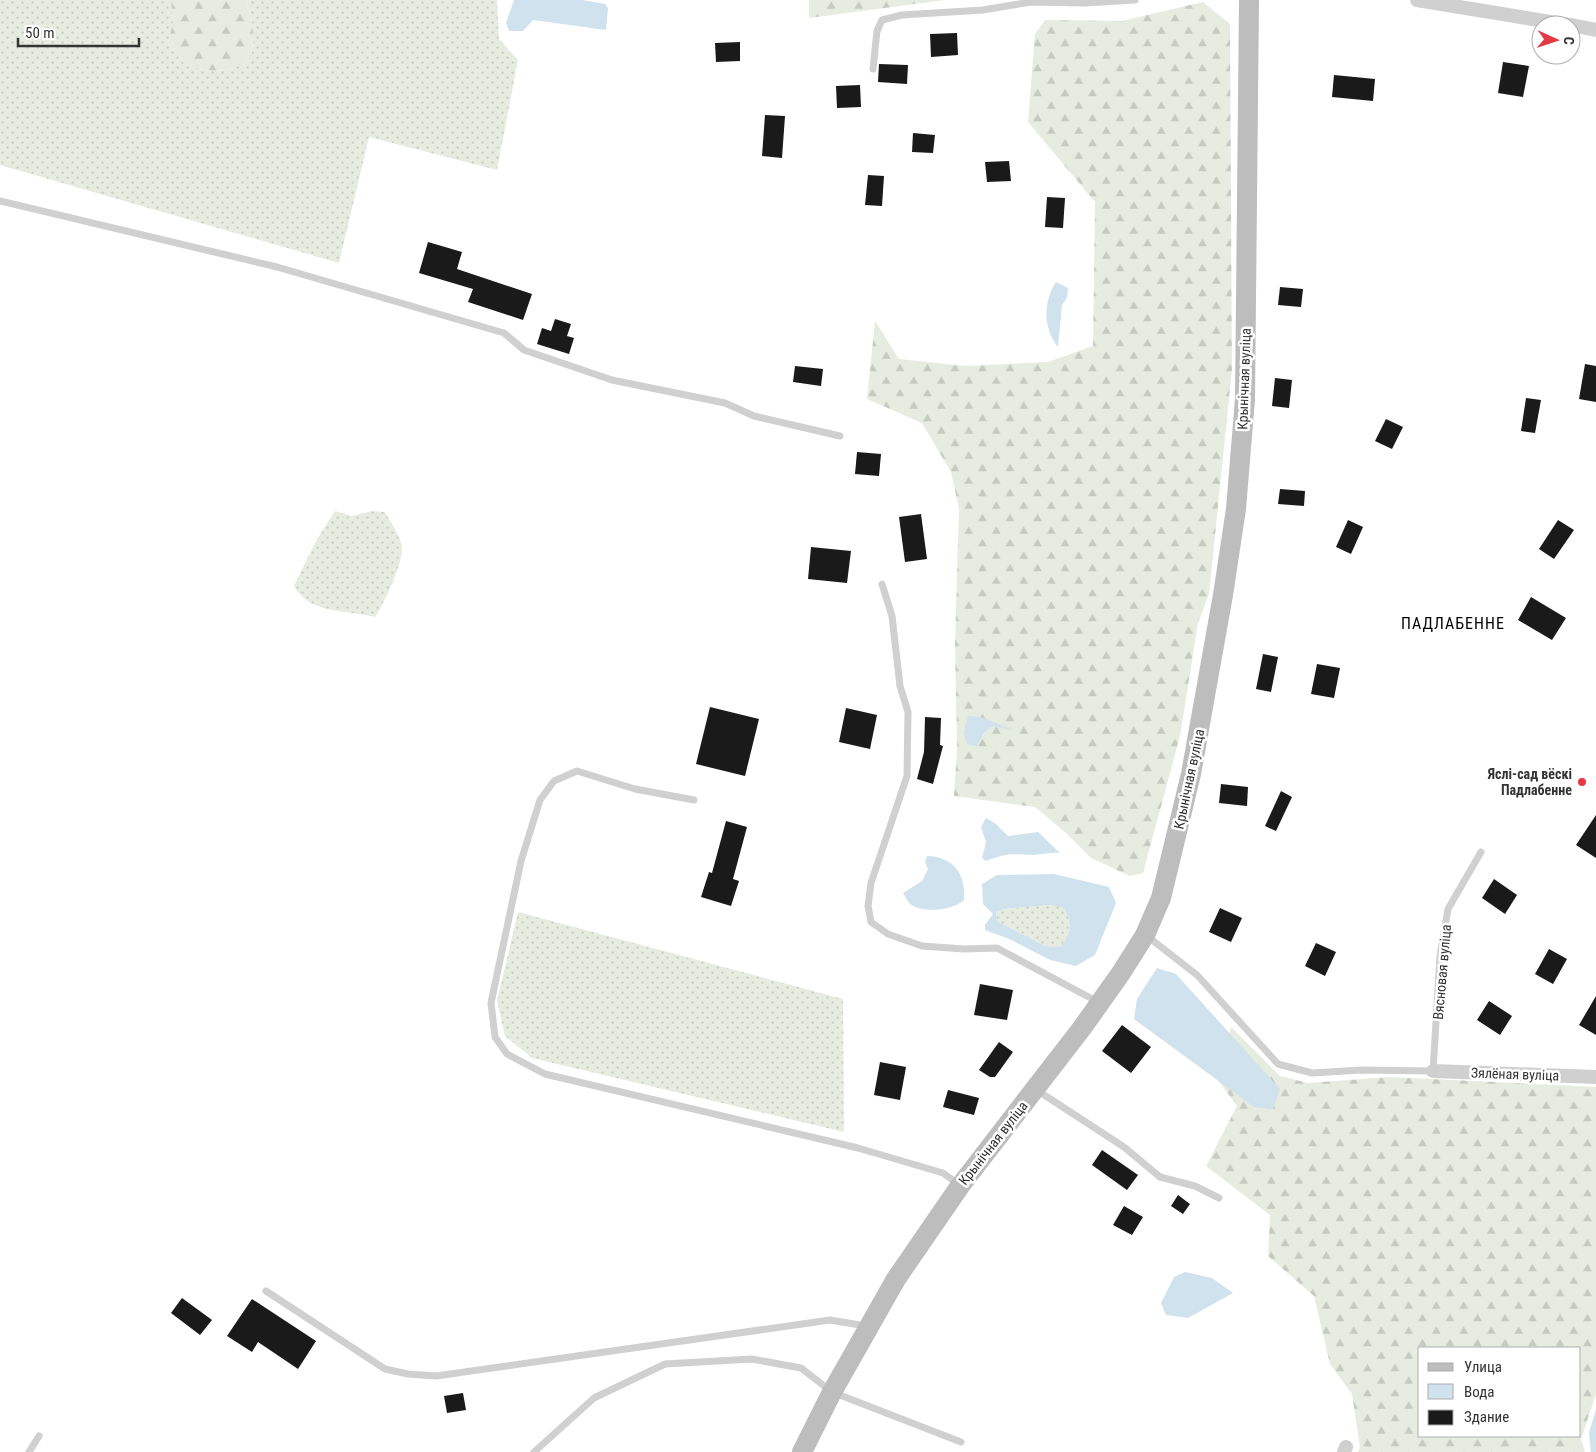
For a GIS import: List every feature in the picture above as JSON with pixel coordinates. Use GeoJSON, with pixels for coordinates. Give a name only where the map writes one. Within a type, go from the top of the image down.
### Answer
{"type":"FeatureCollection","features":[{"type":"Feature","properties":{"kind":"street","name":"Крынічная вуліца"},"geometry":{"type":"LineString","coordinates":[[802,1452],[832,1392],[896,1279],[960,1186],[1100,1003],[1145,935],[1161,898],[1191,774],[1223,596],[1236,509],[1245,399],[1249,0]]}},
{"type":"Feature","properties":{"kind":"street"},"geometry":{"type":"LineString","coordinates":[[1416,0],[1531,19]]}},
{"type":"Feature","properties":{"kind":"street"},"geometry":{"type":"LineString","coordinates":[[1581,27],[1596,30]]}},
{"type":"Feature","properties":{"kind":"street","name":"Зялёная вуліца"},"geometry":{"type":"LineString","coordinates":[[1433,1071],[1596,1077]]}},
{"type":"Feature","properties":{"kind":"lane"},"geometry":{"type":"LineString","coordinates":[[873,69],[877,31],[882,20],[902,15],[983,10],[1031,2],[1085,3],[1134,0]]}},
{"type":"Feature","properties":{"kind":"lane"},"geometry":{"type":"LineString","coordinates":[[0,201],[277,267],[504,333],[524,350],[612,380],[725,403],[754,416],[840,436]]}},
{"type":"Feature","properties":{"kind":"lane"},"geometry":{"type":"LineString","coordinates":[[882,584],[892,616],[900,686],[908,712],[907,776],[871,883],[868,906],[872,922],[888,934],[922,946],[964,949],[997,948],[1100,1003]]}},
{"type":"Feature","properties":{"kind":"lane"},"geometry":{"type":"LineString","coordinates":[[694,800],[635,789],[577,771],[554,781],[540,800],[519,870],[491,1003],[496,1037],[507,1054],[545,1074],[858,1148],[943,1173],[960,1186]]}},
{"type":"Feature","properties":{"kind":"lane","name":"Вясновая вуліца"},"geometry":{"type":"LineString","coordinates":[[1433,1071],[1440,956],[1448,909],[1481,852]]}},
{"type":"Feature","properties":{"kind":"lane"},"geometry":{"type":"LineString","coordinates":[[1145,935],[1197,975],[1278,1064],[1312,1073],[1361,1070],[1433,1071]]}},
{"type":"Feature","properties":{"kind":"lane"},"geometry":{"type":"LineString","coordinates":[[1035,1089],[1124,1147],[1160,1177],[1195,1186],[1218,1198]]}},
{"type":"Feature","properties":{"kind":"lane"},"geometry":{"type":"LineString","coordinates":[[266,1291],[385,1369],[427,1376],[830,1320],[869,1326]]}},
{"type":"Feature","properties":{"kind":"lane"},"geometry":{"type":"LineString","coordinates":[[534,1452],[594,1398],[665,1364],[752,1359],[801,1368],[832,1392],[961,1442]]}},
{"type":"Feature","properties":{"kind":"lane"},"geometry":{"type":"LineString","coordinates":[[29,1452],[38,1436]]}},
{"type":"Feature","properties":{"kind":"green space"},"geometry":{"type":"Polygon","coordinates":[[[0,0],[171,0],[173,22],[168,43],[184,63],[204,70],[226,71],[250,60],[253,30],[246,0],[497,0],[499,39],[518,60],[497,170],[369,137],[339,263],[0,165],[0,0]]]}},
{"type":"Feature","properties":{"kind":"green space"},"geometry":{"type":"Polygon","coordinates":[[[171,0],[246,0],[253,30],[250,60],[226,71],[204,70],[184,63],[168,43],[173,22],[171,0]]]}},
{"type":"Feature","properties":{"kind":"green space"},"geometry":{"type":"Polygon","coordinates":[[[809,0],[945,0],[809,18],[809,0]]]}},
{"type":"Feature","properties":{"kind":"green space"},"geometry":{"type":"Polygon","coordinates":[[[1203,2],[1230,24],[1232,369],[1209,594],[1198,623],[1180,736],[1143,873],[1130,876],[1091,858],[1066,833],[1035,807],[954,796],[957,749],[955,644],[959,509],[951,472],[922,423],[867,399],[875,321],[899,359],[965,366],[1048,362],[1093,346],[1095,202],[1028,122],[1035,34],[1045,20],[1122,21],[1203,2]]]}},
{"type":"Feature","properties":{"kind":"green space"},"geometry":{"type":"Polygon","coordinates":[[[335,511],[352,516],[372,511],[385,512],[400,539],[402,548],[396,573],[375,617],[319,606],[309,602],[294,586],[316,541],[335,511]]]}},
{"type":"Feature","properties":{"kind":"green space"},"geometry":{"type":"Polygon","coordinates":[[[1051,905],[1064,907],[1068,918],[1069,933],[1060,947],[1045,946],[997,921],[996,912],[1004,909],[1051,905]]]}},
{"type":"Feature","properties":{"kind":"green space"},"geometry":{"type":"Polygon","coordinates":[[[518,912],[843,999],[844,1132],[532,1058],[505,1036],[497,1001],[518,912]]]}},
{"type":"Feature","properties":{"kind":"green space"},"geometry":{"type":"Polygon","coordinates":[[[1231,1027],[1280,1076],[1308,1083],[1389,1077],[1596,1087],[1596,1394],[1581,1439],[1585,1452],[1358,1452],[1360,1447],[1352,1394],[1330,1364],[1314,1296],[1268,1256],[1270,1215],[1206,1166],[1237,1106],[1207,1065],[1227,1042],[1231,1027]]]}},
{"type":"Feature","properties":{"kind":"water"},"geometry":{"type":"Polygon","coordinates":[[[514,0],[582,0],[605,4],[608,8],[606,30],[533,20],[523,31],[509,31],[506,23],[514,0]]]}},
{"type":"Feature","properties":{"kind":"water"},"geometry":{"type":"Polygon","coordinates":[[[1056,282],[1068,288],[1067,298],[1062,305],[1058,347],[1050,332],[1046,315],[1049,298],[1056,282]]]}},
{"type":"Feature","properties":{"kind":"water"},"geometry":{"type":"Polygon","coordinates":[[[968,716],[981,717],[1013,730],[992,726],[983,734],[977,746],[967,744],[964,733],[968,716]]]}},
{"type":"Feature","properties":{"kind":"water"},"geometry":{"type":"Polygon","coordinates":[[[986,818],[996,824],[1008,836],[1038,832],[1060,853],[1009,855],[986,861],[982,858],[986,842],[981,827],[986,818]]]}},
{"type":"Feature","properties":{"kind":"water"},"geometry":{"type":"Polygon","coordinates":[[[927,856],[944,860],[956,869],[963,882],[964,900],[954,906],[933,910],[919,908],[908,901],[903,893],[922,881],[928,869],[925,862],[927,856]]]}},
{"type":"Feature","properties":{"kind":"water"},"geometry":{"type":"Polygon","coordinates":[[[1054,874],[1109,887],[1116,903],[1095,955],[1076,966],[1050,960],[1009,939],[985,930],[985,925],[993,914],[983,904],[982,884],[997,875],[1054,874]],[[1051,905],[1004,909],[996,912],[997,921],[1045,946],[1060,947],[1067,938],[1070,928],[1064,908],[1051,905]]]}},
{"type":"Feature","properties":{"kind":"water"},"geometry":{"type":"Polygon","coordinates":[[[1157,968],[1176,974],[1280,1089],[1273,1109],[1254,1107],[1134,1019],[1137,999],[1157,968]]]}},
{"type":"Feature","properties":{"kind":"water"},"geometry":{"type":"Polygon","coordinates":[[[1185,1272],[1212,1278],[1233,1293],[1188,1318],[1166,1315],[1161,1303],[1174,1277],[1185,1272]]]}},
{"type":"Feature","properties":{"kind":"water"},"geometry":{"type":"Polygon","coordinates":[[[1596,1409],[1596,1452],[1591,1452],[1589,1433],[1596,1409]]]}},
{"type":"Feature","properties":{"kind":"building"},"geometry":{"type":"Polygon","coordinates":[[[957,33],[958,55],[931,57],[930,34],[957,33]]]}},
{"type":"Feature","properties":{"kind":"building"},"geometry":{"type":"Polygon","coordinates":[[[740,42],[740,61],[716,62],[715,43],[740,42]]]}},
{"type":"Feature","properties":{"kind":"building"},"geometry":{"type":"Polygon","coordinates":[[[1503,62],[1529,66],[1523,97],[1498,93],[1503,62]]]}},
{"type":"Feature","properties":{"kind":"building"},"geometry":{"type":"Polygon","coordinates":[[[879,64],[908,65],[907,84],[878,82],[879,64]]]}},
{"type":"Feature","properties":{"kind":"building"},"geometry":{"type":"Polygon","coordinates":[[[1334,75],[1375,79],[1373,101],[1332,97],[1334,75]]]}},
{"type":"Feature","properties":{"kind":"building"},"geometry":{"type":"Polygon","coordinates":[[[860,85],[861,107],[837,108],[836,86],[860,85]]]}},
{"type":"Feature","properties":{"kind":"building"},"geometry":{"type":"Polygon","coordinates":[[[765,115],[785,116],[782,158],[762,156],[765,115]]]}},
{"type":"Feature","properties":{"kind":"building"},"geometry":{"type":"Polygon","coordinates":[[[913,133],[935,135],[933,153],[912,152],[913,133]]]}},
{"type":"Feature","properties":{"kind":"building"},"geometry":{"type":"Polygon","coordinates":[[[1009,161],[1011,181],[987,182],[985,162],[1009,161]]]}},
{"type":"Feature","properties":{"kind":"building"},"geometry":{"type":"Polygon","coordinates":[[[868,175],[884,176],[882,206],[865,205],[868,175]]]}},
{"type":"Feature","properties":{"kind":"building"},"geometry":{"type":"Polygon","coordinates":[[[1047,197],[1065,198],[1063,228],[1045,227],[1047,197]]]}},
{"type":"Feature","properties":{"kind":"building"},"geometry":{"type":"Polygon","coordinates":[[[428,242],[462,252],[457,269],[532,294],[523,320],[468,302],[473,289],[419,273],[428,242]]]}},
{"type":"Feature","properties":{"kind":"building"},"geometry":{"type":"Polygon","coordinates":[[[1280,287],[1303,289],[1301,307],[1278,305],[1280,287]]]}},
{"type":"Feature","properties":{"kind":"building"},"geometry":{"type":"Polygon","coordinates":[[[555,319],[571,324],[567,336],[574,338],[569,354],[537,344],[542,328],[551,331],[555,319]]]}},
{"type":"Feature","properties":{"kind":"building"},"geometry":{"type":"Polygon","coordinates":[[[1585,364],[1596,366],[1596,402],[1579,399],[1585,364]]]}},
{"type":"Feature","properties":{"kind":"building"},"geometry":{"type":"Polygon","coordinates":[[[795,366],[823,369],[821,386],[793,382],[795,366]]]}},
{"type":"Feature","properties":{"kind":"building"},"geometry":{"type":"Polygon","coordinates":[[[1275,378],[1292,380],[1289,408],[1272,406],[1275,378]]]}},
{"type":"Feature","properties":{"kind":"building"},"geometry":{"type":"Polygon","coordinates":[[[1526,398],[1541,400],[1535,433],[1521,431],[1526,398]]]}},
{"type":"Feature","properties":{"kind":"building"},"geometry":{"type":"Polygon","coordinates":[[[1386,419],[1403,427],[1392,449],[1375,441],[1386,419]]]}},
{"type":"Feature","properties":{"kind":"building"},"geometry":{"type":"Polygon","coordinates":[[[857,452],[881,454],[879,476],[855,474],[857,452]]]}},
{"type":"Feature","properties":{"kind":"building"},"geometry":{"type":"Polygon","coordinates":[[[1280,489],[1305,491],[1304,506],[1278,504],[1280,489]]]}},
{"type":"Feature","properties":{"kind":"building"},"geometry":{"type":"Polygon","coordinates":[[[921,514],[927,559],[905,562],[899,517],[921,514]]]}},
{"type":"Feature","properties":{"kind":"building"},"geometry":{"type":"Polygon","coordinates":[[[1348,520],[1363,527],[1351,554],[1336,547],[1348,520]]]}},
{"type":"Feature","properties":{"kind":"building"},"geometry":{"type":"Polygon","coordinates":[[[1558,520],[1574,530],[1554,559],[1539,549],[1558,520]]]}},
{"type":"Feature","properties":{"kind":"building"},"geometry":{"type":"Polygon","coordinates":[[[811,547],[851,551],[847,583],[808,579],[811,547]]]}},
{"type":"Feature","properties":{"kind":"building"},"geometry":{"type":"Polygon","coordinates":[[[1531,597],[1566,618],[1552,640],[1518,620],[1531,597]]]}},
{"type":"Feature","properties":{"kind":"building"},"geometry":{"type":"Polygon","coordinates":[[[1263,654],[1278,657],[1271,692],[1256,689],[1263,654]]]}},
{"type":"Feature","properties":{"kind":"building"},"geometry":{"type":"Polygon","coordinates":[[[1317,664],[1340,668],[1334,698],[1311,694],[1317,664]]]}},
{"type":"Feature","properties":{"kind":"building"},"geometry":{"type":"Polygon","coordinates":[[[710,707],[759,719],[745,776],[696,764],[710,707]]]}},
{"type":"Feature","properties":{"kind":"building"},"geometry":{"type":"Polygon","coordinates":[[[846,708],[877,715],[870,749],[839,742],[846,708]]]}},
{"type":"Feature","properties":{"kind":"building"},"geometry":{"type":"Polygon","coordinates":[[[925,717],[941,718],[940,745],[943,746],[933,784],[917,779],[924,752],[925,717]]]}},
{"type":"Feature","properties":{"kind":"building"},"geometry":{"type":"Polygon","coordinates":[[[1221,784],[1248,787],[1247,806],[1219,803],[1221,784]]]}},
{"type":"Feature","properties":{"kind":"building"},"geometry":{"type":"Polygon","coordinates":[[[1281,791],[1292,797],[1276,831],[1265,826],[1281,791]]]}},
{"type":"Feature","properties":{"kind":"building"},"geometry":{"type":"Polygon","coordinates":[[[1596,815],[1596,858],[1576,845],[1596,815]]]}},
{"type":"Feature","properties":{"kind":"building"},"geometry":{"type":"Polygon","coordinates":[[[726,821],[747,827],[733,879],[739,881],[731,906],[701,897],[709,872],[712,873],[726,821]]]}},
{"type":"Feature","properties":{"kind":"building"},"geometry":{"type":"Polygon","coordinates":[[[1494,879],[1517,895],[1505,914],[1482,898],[1494,879]]]}},
{"type":"Feature","properties":{"kind":"building"},"geometry":{"type":"Polygon","coordinates":[[[1220,908],[1242,918],[1231,942],[1209,932],[1220,908]]]}},
{"type":"Feature","properties":{"kind":"building"},"geometry":{"type":"Polygon","coordinates":[[[1316,943],[1336,952],[1325,976],[1305,966],[1316,943]]]}},
{"type":"Feature","properties":{"kind":"building"},"geometry":{"type":"Polygon","coordinates":[[[1549,949],[1567,959],[1553,984],[1535,974],[1549,949]]]}},
{"type":"Feature","properties":{"kind":"building"},"geometry":{"type":"Polygon","coordinates":[[[980,984],[1013,990],[1007,1020],[974,1015],[980,984]]]}},
{"type":"Feature","properties":{"kind":"building"},"geometry":{"type":"Polygon","coordinates":[[[1596,996],[1596,1035],[1579,1025],[1596,996]]]}},
{"type":"Feature","properties":{"kind":"building"},"geometry":{"type":"Polygon","coordinates":[[[1489,1001],[1512,1016],[1500,1035],[1477,1020],[1489,1001]]]}},
{"type":"Feature","properties":{"kind":"building"},"geometry":{"type":"Polygon","coordinates":[[[1122,1025],[1151,1047],[1131,1073],[1102,1051],[1122,1025]]]}},
{"type":"Feature","properties":{"kind":"building"},"geometry":{"type":"Polygon","coordinates":[[[999,1042],[1013,1052],[995,1077],[990,1077],[979,1070],[999,1042]]]}},
{"type":"Feature","properties":{"kind":"building"},"geometry":{"type":"Polygon","coordinates":[[[880,1062],[906,1067],[900,1100],[874,1095],[880,1062]]]}},
{"type":"Feature","properties":{"kind":"building"},"geometry":{"type":"Polygon","coordinates":[[[948,1090],[979,1098],[974,1115],[943,1107],[948,1090]]]}},
{"type":"Feature","properties":{"kind":"building"},"geometry":{"type":"Polygon","coordinates":[[[1102,1150],[1138,1175],[1127,1190],[1092,1165],[1102,1150]]]}},
{"type":"Feature","properties":{"kind":"building"},"geometry":{"type":"Polygon","coordinates":[[[1178,1195],[1190,1204],[1183,1214],[1171,1206],[1178,1195]]]}},
{"type":"Feature","properties":{"kind":"building"},"geometry":{"type":"Polygon","coordinates":[[[1124,1206],[1143,1217],[1132,1235],[1113,1225],[1124,1206]]]}},
{"type":"Feature","properties":{"kind":"building"},"geometry":{"type":"Polygon","coordinates":[[[182,1298],[212,1320],[200,1335],[171,1313],[182,1298]]]}},
{"type":"Feature","properties":{"kind":"building"},"geometry":{"type":"Polygon","coordinates":[[[252,1299],[316,1341],[298,1369],[258,1342],[252,1352],[227,1336],[252,1299]]]}},
{"type":"Feature","properties":{"kind":"building"},"geometry":{"type":"Polygon","coordinates":[[[463,1393],[466,1410],[447,1413],[444,1396],[463,1393]]]}},
{"type":"Feature","properties":{"kind":"place","name":"Яслі-сад вёскі Падлабенне"},"geometry":{"type":"Point","coordinates":[1582,782]}},
{"type":"Feature","properties":{"kind":"district","name":"ПАДЛАБЕННЕ"},"geometry":{"type":"Point","coordinates":[1453,623]}}]}
